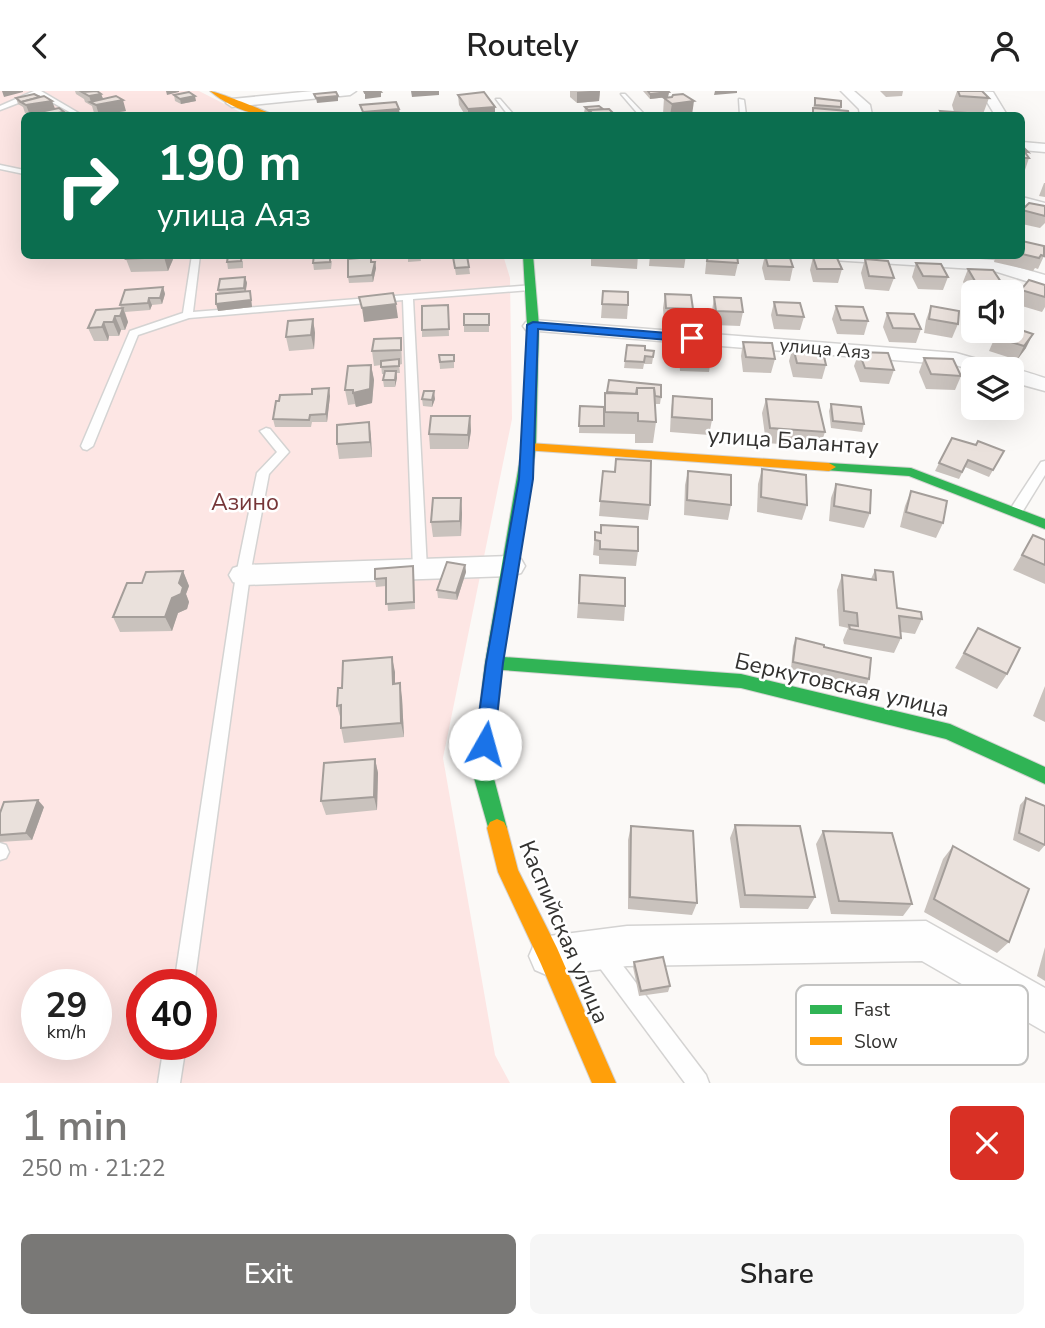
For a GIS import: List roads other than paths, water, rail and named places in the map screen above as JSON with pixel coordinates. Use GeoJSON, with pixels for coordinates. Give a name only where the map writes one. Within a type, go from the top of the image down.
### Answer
{"type":"FeatureCollection","features":[{"type":"Feature","properties":{"kind":"street"},"geometry":{"type":"LineString","coordinates":[[213,91],[232,103],[260,112]]}},
{"type":"Feature","properties":{"kind":"street"},"geometry":{"type":"LineString","coordinates":[[232,103],[350,91]]}},
{"type":"Feature","properties":{"kind":"street"},"geometry":{"type":"LineString","coordinates":[[847,91],[865,108],[866,112]]}},
{"type":"Feature","properties":{"kind":"street"},"geometry":{"type":"LineString","coordinates":[[981,91],[989,95],[999,112]]}},
{"type":"Feature","properties":{"kind":"street"},"geometry":{"type":"LineString","coordinates":[[1025,146],[1045,148]]}},
{"type":"Feature","properties":{"kind":"street"},"geometry":{"type":"LineString","coordinates":[[1025,203],[1045,208]]}},
{"type":"Feature","properties":{"kind":"street","name":"Каспийская улица"},"geometry":{"type":"LineString","coordinates":[[528,259],[533,325],[529,446],[494,663],[482,771],[508,872],[549,956],[604,1083]]}},
{"type":"Feature","properties":{"kind":"street"},"geometry":{"type":"LineString","coordinates":[[896,259],[993,265],[1045,281]]}},
{"type":"Feature","properties":{"kind":"street","name":"улица Аяз"},"geometry":{"type":"LineString","coordinates":[[533,325],[961,360]]}},
{"type":"Feature","properties":{"kind":"street"},"geometry":{"type":"LineString","coordinates":[[1024,379],[1045,385]]}},
{"type":"Feature","properties":{"kind":"street","name":"улица Балантау"},"geometry":{"type":"LineString","coordinates":[[529,446],[911,472],[1045,524]]}},
{"type":"Feature","properties":{"kind":"street"},"geometry":{"type":"LineString","coordinates":[[243,575],[511,566]]}},
{"type":"Feature","properties":{"kind":"street","name":"Беркутовская улица"},"geometry":{"type":"LineString","coordinates":[[494,663],[741,681],[950,732],[1045,776]]}},
{"type":"Feature","properties":{"kind":"street"},"geometry":{"type":"LineString","coordinates":[[549,956],[627,946],[926,941],[1001,985]]}},
{"type":"Feature","properties":{"kind":"street"},"geometry":{"type":"LineString","coordinates":[[1028,1001],[1045,1011]]}},
{"type":"Feature","properties":{"kind":"lane"},"geometry":{"type":"LineString","coordinates":[[0,108],[37,92],[74,112]]}},
{"type":"Feature","properties":{"kind":"lane"},"geometry":{"type":"LineString","coordinates":[[623,95],[639,112]]}},
{"type":"Feature","properties":{"kind":"lane"},"geometry":{"type":"LineString","coordinates":[[498,100],[508,112]]}},
{"type":"Feature","properties":{"kind":"lane"},"geometry":{"type":"LineString","coordinates":[[741,100],[743,112]]}},
{"type":"Feature","properties":{"kind":"lane"},"geometry":{"type":"LineString","coordinates":[[0,167],[21,171]]}},
{"type":"Feature","properties":{"kind":"lane"},"geometry":{"type":"LineString","coordinates":[[188,315],[195,259]]}},
{"type":"Feature","properties":{"kind":"lane"},"geometry":{"type":"LineString","coordinates":[[87,446],[134,333],[188,315],[530,288]]}},
{"type":"Feature","properties":{"kind":"lane"},"geometry":{"type":"LineString","coordinates":[[408,298],[419,569]]}},
{"type":"Feature","properties":{"kind":"lane"},"geometry":{"type":"LineString","coordinates":[[186,969],[243,575],[263,473],[283,452],[266,431]]}},
{"type":"Feature","properties":{"kind":"lane"},"geometry":{"type":"LineString","coordinates":[[1016,511],[1045,465]]}},
{"type":"Feature","properties":{"kind":"lane"},"geometry":{"type":"LineString","coordinates":[[599,951],[698,1083]]}},
{"type":"Feature","properties":{"kind":"lane"},"geometry":{"type":"LineString","coordinates":[[169,1083],[173,1060]]}},
{"type":"Feature","properties":{"kind":"park label","name":"Азино"},"geometry":{"type":"Point","coordinates":[245,502]}}]}
